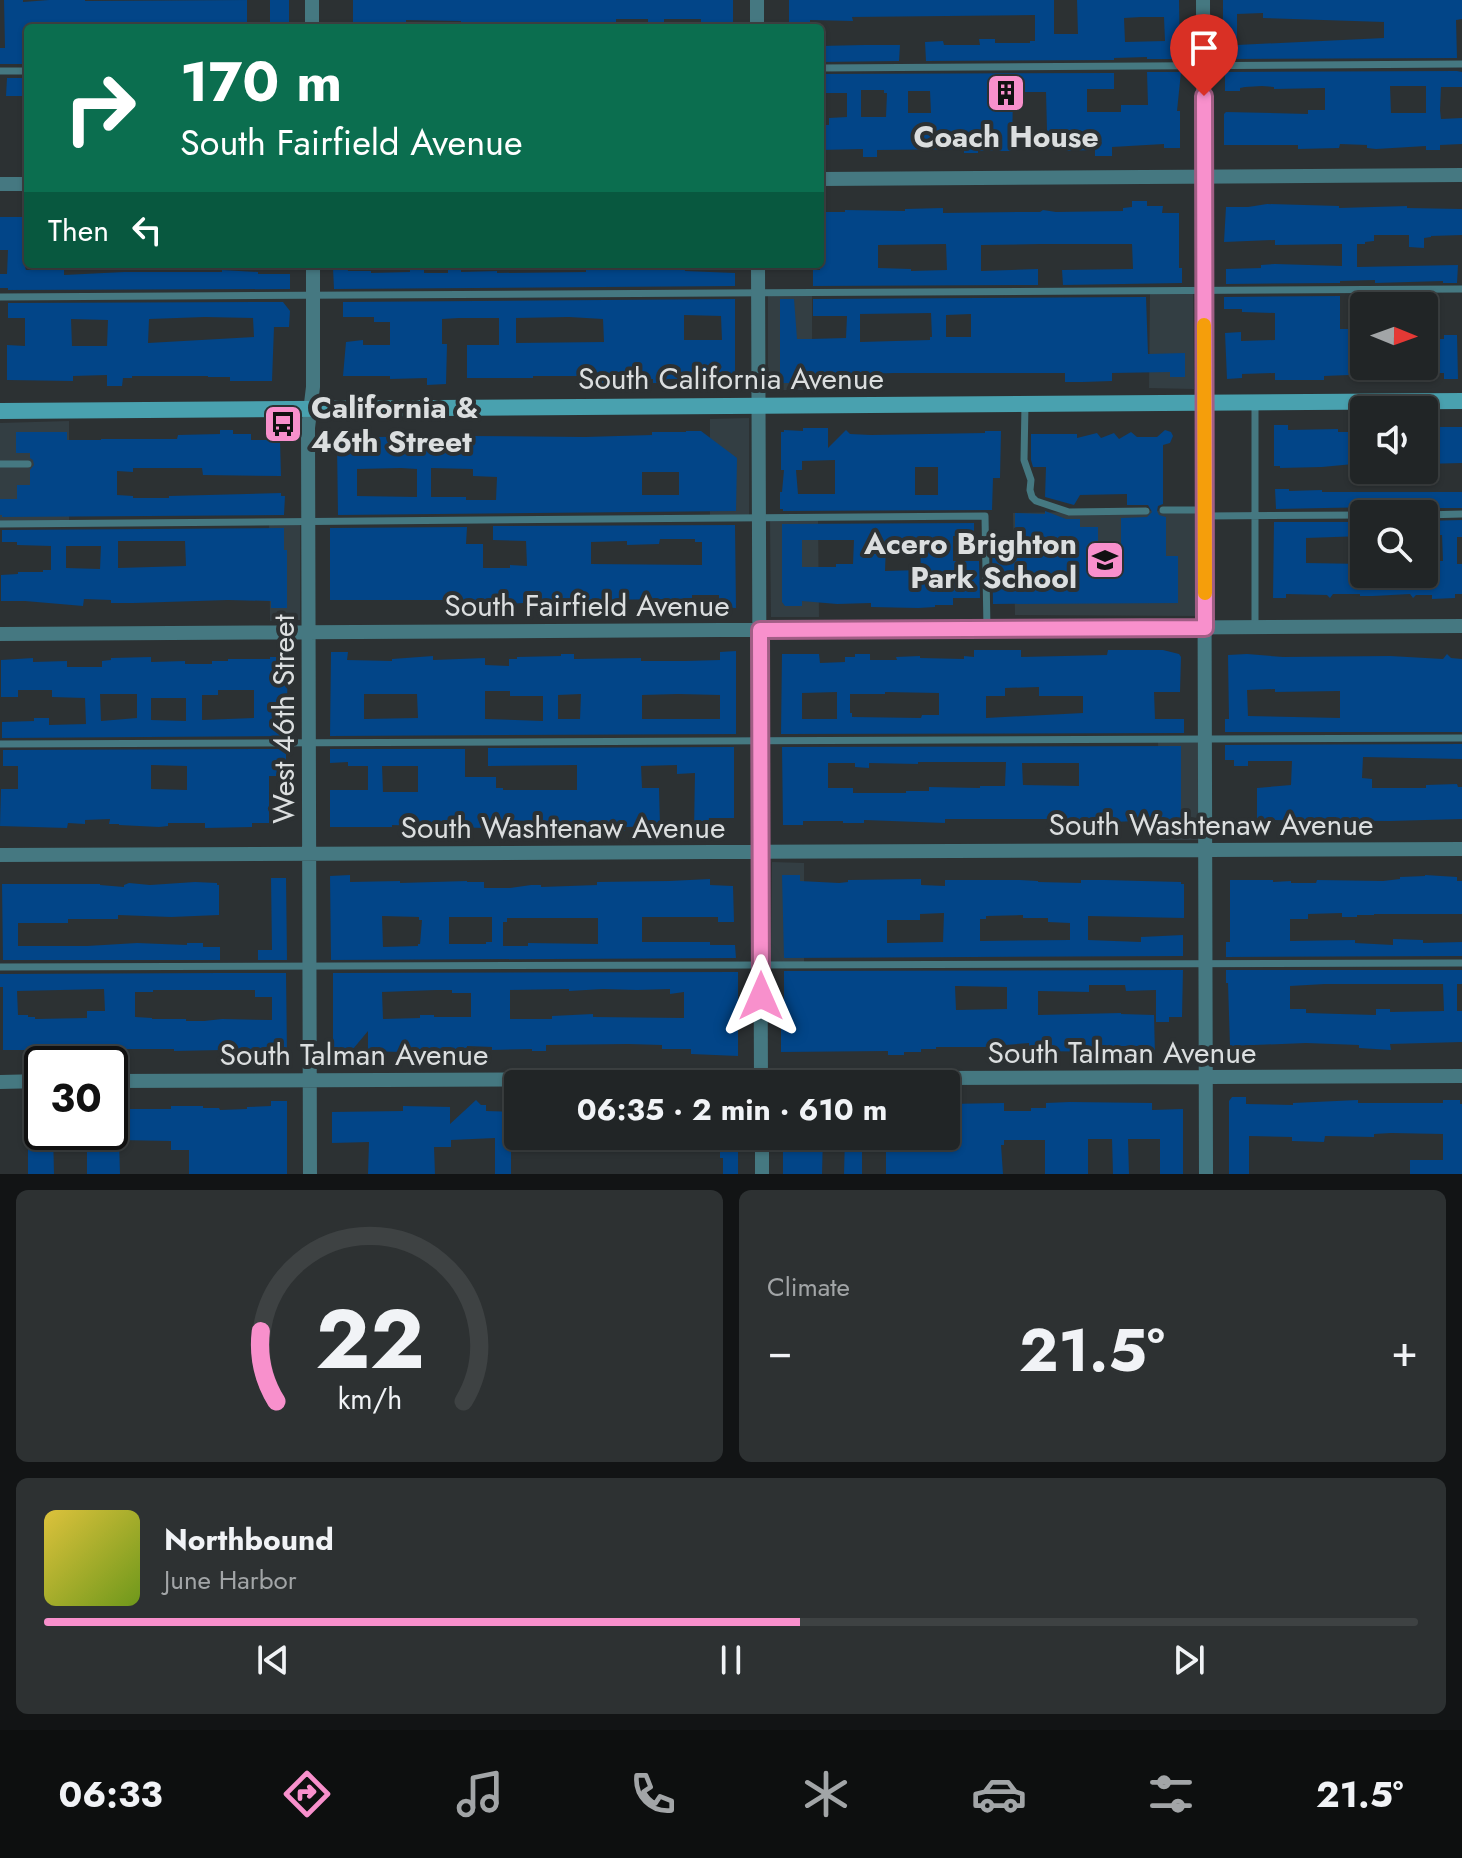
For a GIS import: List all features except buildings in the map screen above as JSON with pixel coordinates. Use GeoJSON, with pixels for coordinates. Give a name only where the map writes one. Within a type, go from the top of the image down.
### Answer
{"type":"FeatureCollection","features":[{"type":"Feature","properties":{"kind":"main road","name":"South California Avenue"},"geometry":{"type":"LineString","coordinates":[[0,411],[1462,401]]}},
{"type":"Feature","properties":{"kind":"street"},"geometry":{"type":"LineString","coordinates":[[312,0],[312,24]]}},
{"type":"Feature","properties":{"kind":"street"},"geometry":{"type":"LineString","coordinates":[[757,0],[757,24]]}},
{"type":"Feature","properties":{"kind":"street"},"geometry":{"type":"LineString","coordinates":[[1203,0],[1206,1174]]}},
{"type":"Feature","properties":{"kind":"street"},"geometry":{"type":"LineString","coordinates":[[824,179],[1462,175]]}},
{"type":"Feature","properties":{"kind":"street"},"geometry":{"type":"LineString","coordinates":[[0,184],[24,184]]}},
{"type":"Feature","properties":{"kind":"street","name":"West 46th Street"},"geometry":{"type":"LineString","coordinates":[[310,1174],[308,428],[313,387],[313,268]]}},
{"type":"Feature","properties":{"kind":"street"},"geometry":{"type":"LineString","coordinates":[[758,268],[761,1070]]}},
{"type":"Feature","properties":{"kind":"street","name":"South Fairfield Avenue"},"geometry":{"type":"LineString","coordinates":[[0,634],[1462,626]]}},
{"type":"Feature","properties":{"kind":"street","name":"South Washtenaw Avenue"},"geometry":{"type":"LineString","coordinates":[[0,855],[1462,849]]}},
{"type":"Feature","properties":{"kind":"street","name":"South Talman Avenue"},"geometry":{"type":"LineString","coordinates":[[960,1080],[1462,1076]]}},
{"type":"Feature","properties":{"kind":"street"},"geometry":{"type":"LineString","coordinates":[[0,1082],[24,1081]]}},
{"type":"Feature","properties":{"kind":"street","name":"South Talman Avenue"},"geometry":{"type":"LineString","coordinates":[[128,1081],[504,1081]]}},
{"type":"Feature","properties":{"kind":"street"},"geometry":{"type":"LineString","coordinates":[[762,1150],[762,1174]]}},
{"type":"Feature","properties":{"kind":"lane"},"geometry":{"type":"LineString","coordinates":[[824,68],[1462,64]]}},
{"type":"Feature","properties":{"kind":"lane"},"geometry":{"type":"LineString","coordinates":[[0,71],[24,71]]}},
{"type":"Feature","properties":{"kind":"lane"},"geometry":{"type":"LineString","coordinates":[[0,297],[1462,289]]}},
{"type":"Feature","properties":{"kind":"lane"},"geometry":{"type":"LineString","coordinates":[[1255,403],[1255,627]]}},
{"type":"Feature","properties":{"kind":"lane"},"geometry":{"type":"LineString","coordinates":[[1025,404],[1024,460],[1031,480],[1032,497],[1036,501],[1069,512],[1146,511]]}},
{"type":"Feature","properties":{"kind":"lane"},"geometry":{"type":"LineString","coordinates":[[0,464],[28,464]]}},
{"type":"Feature","properties":{"kind":"lane"},"geometry":{"type":"LineString","coordinates":[[1163,510],[1255,516],[1350,515]]}},
{"type":"Feature","properties":{"kind":"lane"},"geometry":{"type":"LineString","coordinates":[[1438,515],[1462,514]]}},
{"type":"Feature","properties":{"kind":"lane"},"geometry":{"type":"LineString","coordinates":[[0,524],[985,516],[987,629]]}},
{"type":"Feature","properties":{"kind":"lane"},"geometry":{"type":"LineString","coordinates":[[0,744],[1462,738]]}},
{"type":"Feature","properties":{"kind":"lane"},"geometry":{"type":"LineString","coordinates":[[0,967],[1462,963]]}},
{"type":"Feature","properties":{"kind":"shaded area"},"geometry":{"type":"Polygon","coordinates":[[[1150,291],[1193,291],[1194,389],[1149,388],[1150,291]]]}},
{"type":"Feature","properties":{"kind":"shaded area"},"geometry":{"type":"Polygon","coordinates":[[[768,293],[812,293],[812,390],[768,390],[768,293]]]}},
{"type":"Feature","properties":{"kind":"shaded area"},"geometry":{"type":"Polygon","coordinates":[[[749,418],[749,518],[710,518],[710,419],[749,418]]]}},
{"type":"Feature","properties":{"kind":"shaded area"},"geometry":{"type":"Polygon","coordinates":[[[69,421],[69,523],[0,524],[0,423],[69,421]]]}},
{"type":"Feature","properties":{"kind":"shaded area","name":"Acero Brighton Park School"},"geometry":{"type":"Polygon","coordinates":[[[1197,510],[1197,616],[1015,615],[1013,513],[1197,510]]]}},
{"type":"Feature","properties":{"kind":"shaded area"},"geometry":{"type":"Polygon","coordinates":[[[818,517],[819,617],[771,617],[770,518],[818,517]]]}},
{"type":"Feature","properties":{"kind":"shaded area"},"geometry":{"type":"Polygon","coordinates":[[[300,521],[300,620],[270,621],[269,522],[300,521]]]}},
{"type":"Feature","properties":{"kind":"shaded area"},"geometry":{"type":"Polygon","coordinates":[[[1198,739],[1198,840],[1159,840],[1158,740],[1198,739]]]}},
{"type":"Feature","properties":{"kind":"shaded area"},"geometry":{"type":"Polygon","coordinates":[[[772,862],[804,863],[804,965],[771,965],[772,862]]]}},
{"type":"Feature","properties":{"kind":"slow traffic"},"geometry":{"type":"LineString","coordinates":[[1204,325],[1205,593]]}},
{"type":"Feature","properties":{"kind":"place","name":"Coach House"},"geometry":{"type":"Point","coordinates":[1006,93]}},
{"type":"Feature","properties":{"kind":"place","name":"California & 46th Street"},"geometry":{"type":"Point","coordinates":[283,424]}},
{"type":"Feature","properties":{"kind":"place","name":"Acero Brighton Park School"},"geometry":{"type":"Point","coordinates":[1105,560]}},
{"type":"Feature","properties":{"kind":"route"},"geometry":{"type":"LineString","coordinates":[[761,996],[760,630],[1205,628],[1204,96]]}}]}
